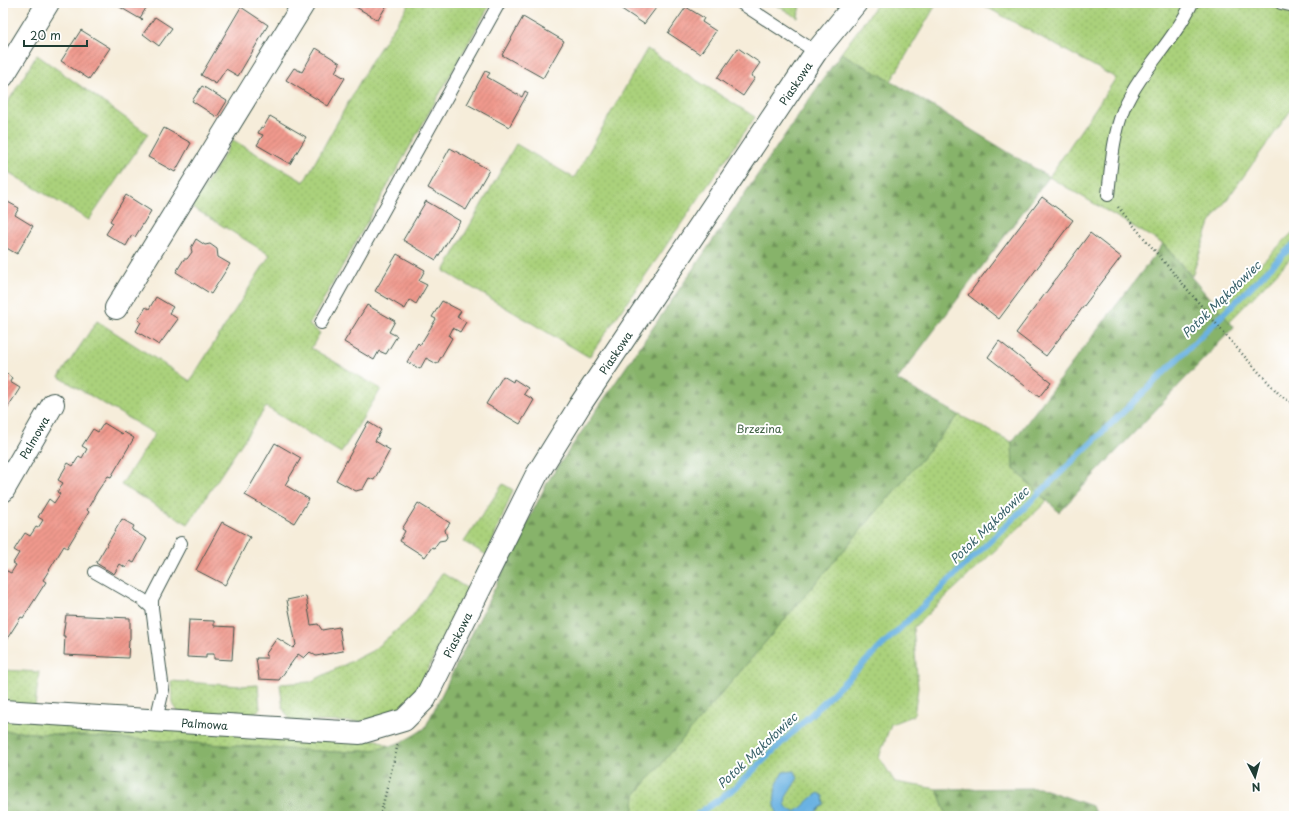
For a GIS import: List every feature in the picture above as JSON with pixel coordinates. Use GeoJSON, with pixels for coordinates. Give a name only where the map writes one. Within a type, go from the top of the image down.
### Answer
{"type":"FeatureCollection","features":[{"type":"Feature","properties":{"kind":"street"},"geometry":{"type":"LineString","coordinates":[[3,76],[48,3]]}},
{"type":"Feature","properties":{"kind":"street"},"geometry":{"type":"LineString","coordinates":[[116,308],[304,3]]}},
{"type":"Feature","properties":{"kind":"street","name":"Piaskowa"},"geometry":{"type":"LineString","coordinates":[[404,720],[425,699],[540,470],[584,398],[816,52],[856,3]]}},
{"type":"Feature","properties":{"kind":"street","name":"Palmowa"},"geometry":{"type":"LineString","coordinates":[[3,491],[11,458],[53,404]]}},
{"type":"Feature","properties":{"kind":"street","name":"Palmowa"},"geometry":{"type":"LineString","coordinates":[[3,711],[360,733],[404,720]]}},
{"type":"Feature","properties":{"kind":"lane"},"geometry":{"type":"LineString","coordinates":[[320,323],[499,3]]}},
{"type":"Feature","properties":{"kind":"lane"},"geometry":{"type":"LineString","coordinates":[[741,3],[816,52]]}},
{"type":"Feature","properties":{"kind":"lane"},"geometry":{"type":"LineString","coordinates":[[1108,195],[1114,147],[1124,109],[1135,89],[1173,36],[1192,3]]}},
{"type":"Feature","properties":{"kind":"lane"},"geometry":{"type":"LineString","coordinates":[[1281,3],[1294,6]]}},
{"type":"Feature","properties":{"kind":"lane"},"geometry":{"type":"LineString","coordinates":[[156,720],[163,690],[152,600],[181,543]]}},
{"type":"Feature","properties":{"kind":"lane"},"geometry":{"type":"LineString","coordinates":[[95,572],[142,599],[152,608]]}},
{"type":"Feature","properties":{"kind":"path"},"geometry":{"type":"LineString","coordinates":[[1108,195],[1224,333],[1279,394],[1294,405]]}},
{"type":"Feature","properties":{"kind":"path"},"geometry":{"type":"LineString","coordinates":[[380,816],[404,720]]}},
{"type":"Feature","properties":{"kind":"green space"},"geometry":{"type":"Polygon","coordinates":[[[410,3],[491,3],[309,325],[320,333],[311,348],[381,389],[341,453],[266,407],[188,524],[121,485],[155,434],[59,377],[97,321],[190,381],[270,255],[192,207],[233,140],[304,182],[372,60],[410,3]]]}},
{"type":"Feature","properties":{"kind":"green space"},"geometry":{"type":"Polygon","coordinates":[[[773,3],[800,3],[798,18],[773,3]]]}},
{"type":"Feature","properties":{"kind":"green space"},"geometry":{"type":"Polygon","coordinates":[[[878,3],[937,3],[891,81],[841,53],[878,3]]]}},
{"type":"Feature","properties":{"kind":"green space"},"geometry":{"type":"Polygon","coordinates":[[[979,3],[1270,3],[1294,10],[1294,106],[1210,223],[1192,276],[1163,244],[1049,177],[1116,78],[979,3]]]}},
{"type":"Feature","properties":{"kind":"green space"},"geometry":{"type":"Polygon","coordinates":[[[647,49],[755,117],[589,357],[444,271],[516,144],[574,178],[647,49]]]}},
{"type":"Feature","properties":{"kind":"green space","name":"Brzezina"},"geometry":{"type":"Polygon","coordinates":[[[841,53],[891,81],[1049,177],[897,380],[959,415],[635,795],[633,816],[3,816],[3,731],[334,752],[360,751],[381,748],[413,736],[425,728],[548,481],[841,53]]]}},
{"type":"Feature","properties":{"kind":"green space"},"geometry":{"type":"Polygon","coordinates":[[[37,55],[148,134],[89,220],[3,169],[3,110],[37,55]]]}},
{"type":"Feature","properties":{"kind":"green space"},"geometry":{"type":"Polygon","coordinates":[[[1294,231],[1294,255],[1229,322],[1216,308],[1294,231]]]}},
{"type":"Feature","properties":{"kind":"green space"},"geometry":{"type":"Polygon","coordinates":[[[1163,244],[1234,327],[1059,512],[1013,468],[1012,442],[1163,244]]]}},
{"type":"Feature","properties":{"kind":"green space"},"geometry":{"type":"Polygon","coordinates":[[[959,415],[1012,442],[1013,468],[1047,501],[913,628],[918,688],[914,715],[891,724],[879,757],[895,782],[937,789],[947,816],[633,816],[635,795],[959,415]]]}},
{"type":"Feature","properties":{"kind":"green space"},"geometry":{"type":"Polygon","coordinates":[[[503,484],[513,490],[487,555],[464,542],[503,484]]]}},
{"type":"Feature","properties":{"kind":"green space"},"geometry":{"type":"Polygon","coordinates":[[[442,573],[468,589],[421,683],[400,710],[362,722],[291,721],[283,709],[280,684],[310,682],[372,651],[411,618],[442,573]]]}},
{"type":"Feature","properties":{"kind":"green space"},"geometry":{"type":"Polygon","coordinates":[[[3,670],[39,672],[35,707],[3,704],[3,670]]]}},
{"type":"Feature","properties":{"kind":"green space"},"geometry":{"type":"Polygon","coordinates":[[[171,681],[241,686],[258,685],[260,709],[252,715],[188,715],[178,712],[172,702],[171,681]]]}},
{"type":"Feature","properties":{"kind":"green space"},"geometry":{"type":"Polygon","coordinates":[[[3,718],[377,740],[389,746],[376,750],[334,752],[3,731],[3,718]]]}},
{"type":"Feature","properties":{"kind":"green space"},"geometry":{"type":"Polygon","coordinates":[[[1040,788],[1092,806],[1096,816],[947,816],[937,789],[1040,788]]]}},
{"type":"Feature","properties":{"kind":"water"},"geometry":{"type":"Polygon","coordinates":[[[795,771],[798,778],[786,797],[785,804],[788,809],[795,812],[812,797],[819,793],[823,796],[824,804],[812,816],[778,816],[775,805],[775,794],[780,777],[783,772],[795,771]]]}},
{"type":"Feature","properties":{"kind":"building"},"geometry":{"type":"Polygon","coordinates":[[[113,3],[149,3],[140,18],[143,19],[142,20],[113,3]]]}},
{"type":"Feature","properties":{"kind":"building"},"geometry":{"type":"Polygon","coordinates":[[[349,3],[388,3],[378,20],[349,3]]]}},
{"type":"Feature","properties":{"kind":"building"},"geometry":{"type":"Polygon","coordinates":[[[615,3],[657,3],[654,7],[656,8],[644,24],[615,3]]]}},
{"type":"Feature","properties":{"kind":"building"},"geometry":{"type":"Polygon","coordinates":[[[241,7],[268,25],[238,76],[226,69],[216,84],[201,75],[241,7]]]}},
{"type":"Feature","properties":{"kind":"building"},"geometry":{"type":"Polygon","coordinates":[[[686,7],[704,18],[702,22],[716,31],[700,54],[668,33],[686,7]]]}},
{"type":"Feature","properties":{"kind":"building"},"geometry":{"type":"Polygon","coordinates":[[[155,17],[172,28],[159,46],[143,34],[155,17]]]}},
{"type":"Feature","properties":{"kind":"building"},"geometry":{"type":"Polygon","coordinates":[[[523,17],[564,41],[543,78],[502,55],[523,17]]]}},
{"type":"Feature","properties":{"kind":"building"},"geometry":{"type":"Polygon","coordinates":[[[81,30],[110,48],[89,79],[61,61],[81,30]]]}},
{"type":"Feature","properties":{"kind":"building"},"geometry":{"type":"Polygon","coordinates":[[[316,48],[340,63],[335,72],[345,78],[328,106],[286,80],[294,68],[302,72],[316,48]]]}},
{"type":"Feature","properties":{"kind":"building"},"geometry":{"type":"Polygon","coordinates":[[[738,48],[760,63],[751,76],[755,78],[743,96],[717,78],[738,48]]]}},
{"type":"Feature","properties":{"kind":"building"},"geometry":{"type":"Polygon","coordinates":[[[485,71],[490,73],[487,77],[522,97],[525,91],[528,93],[509,127],[467,104],[485,71]]]}},
{"type":"Feature","properties":{"kind":"building"},"geometry":{"type":"Polygon","coordinates":[[[202,86],[227,101],[217,117],[192,101],[202,86]]]}},
{"type":"Feature","properties":{"kind":"building"},"geometry":{"type":"Polygon","coordinates":[[[270,116],[306,137],[290,164],[257,145],[263,135],[258,133],[261,127],[263,128],[270,116]]]}},
{"type":"Feature","properties":{"kind":"building"},"geometry":{"type":"Polygon","coordinates":[[[164,128],[191,143],[175,172],[148,157],[164,128]]]}},
{"type":"Feature","properties":{"kind":"building"},"geometry":{"type":"Polygon","coordinates":[[[450,148],[489,170],[466,210],[428,188],[450,148]]]}},
{"type":"Feature","properties":{"kind":"building"},"geometry":{"type":"Polygon","coordinates":[[[126,195],[151,211],[135,237],[132,235],[126,246],[106,234],[113,223],[110,221],[126,195]]]}},
{"type":"Feature","properties":{"kind":"building"},"geometry":{"type":"Polygon","coordinates":[[[1042,197],[1073,220],[999,319],[968,295],[1042,197]]]}},
{"type":"Feature","properties":{"kind":"building"},"geometry":{"type":"Polygon","coordinates":[[[4,200],[19,208],[15,215],[33,226],[17,254],[3,246],[4,200]]]}},
{"type":"Feature","properties":{"kind":"building"},"geometry":{"type":"Polygon","coordinates":[[[426,201],[460,221],[436,260],[403,240],[426,201]]]}},
{"type":"Feature","properties":{"kind":"building"},"geometry":{"type":"Polygon","coordinates":[[[1090,233],[1121,257],[1046,356],[1016,333],[1090,233]]]}},
{"type":"Feature","properties":{"kind":"building"},"geometry":{"type":"Polygon","coordinates":[[[196,239],[205,245],[210,244],[217,249],[218,257],[230,264],[211,294],[176,272],[184,259],[187,259],[192,252],[191,248],[196,239]]]}},
{"type":"Feature","properties":{"kind":"building"},"geometry":{"type":"Polygon","coordinates":[[[397,254],[425,270],[419,281],[427,285],[416,304],[410,300],[405,309],[375,291],[397,254]]]}},
{"type":"Feature","properties":{"kind":"building"},"geometry":{"type":"Polygon","coordinates":[[[156,297],[173,307],[169,313],[178,319],[159,345],[136,331],[141,322],[138,320],[146,307],[149,309],[156,297]]]}},
{"type":"Feature","properties":{"kind":"building"},"geometry":{"type":"Polygon","coordinates":[[[442,301],[461,311],[457,317],[466,322],[460,332],[453,328],[449,336],[452,338],[437,364],[426,358],[420,369],[407,362],[418,343],[420,345],[436,319],[432,317],[442,301]]]}},
{"type":"Feature","properties":{"kind":"building"},"geometry":{"type":"Polygon","coordinates":[[[367,305],[395,321],[389,332],[397,336],[386,354],[379,351],[374,360],[344,342],[367,305]]]}},
{"type":"Feature","properties":{"kind":"building"},"geometry":{"type":"Polygon","coordinates":[[[999,341],[1051,382],[1039,397],[988,357],[999,341]]]}},
{"type":"Feature","properties":{"kind":"building"},"geometry":{"type":"Polygon","coordinates":[[[3,371],[12,378],[10,382],[20,388],[3,415],[3,371]]]}},
{"type":"Feature","properties":{"kind":"building"},"geometry":{"type":"Polygon","coordinates":[[[503,376],[513,382],[514,379],[528,388],[524,394],[534,400],[520,424],[486,404],[503,376]]]}},
{"type":"Feature","properties":{"kind":"building"},"geometry":{"type":"Polygon","coordinates":[[[368,422],[381,430],[375,441],[390,450],[374,480],[369,478],[363,489],[356,491],[336,480],[368,422]]]}},
{"type":"Feature","properties":{"kind":"building"},"geometry":{"type":"Polygon","coordinates":[[[104,423],[122,434],[124,432],[134,438],[111,477],[108,476],[97,492],[87,510],[89,512],[67,548],[64,546],[43,580],[46,582],[23,618],[21,617],[3,645],[3,574],[5,570],[11,573],[16,565],[13,563],[19,553],[14,550],[25,533],[30,536],[36,527],[38,528],[43,520],[38,517],[49,499],[54,503],[60,494],[57,492],[63,483],[58,480],[68,463],[73,466],[79,456],[82,458],[87,449],[82,446],[93,429],[98,432],[104,423]]]}},
{"type":"Feature","properties":{"kind":"building"},"geometry":{"type":"Polygon","coordinates":[[[275,443],[301,458],[285,485],[309,499],[294,523],[245,495],[275,443]]]}},
{"type":"Feature","properties":{"kind":"building"},"geometry":{"type":"Polygon","coordinates":[[[418,503],[450,523],[445,530],[447,537],[445,540],[439,541],[434,548],[432,547],[425,557],[400,541],[405,531],[402,529],[418,503]]]}},
{"type":"Feature","properties":{"kind":"building"},"geometry":{"type":"Polygon","coordinates":[[[122,519],[134,526],[132,530],[147,539],[134,563],[130,561],[126,568],[120,564],[114,574],[96,563],[122,519]]]}},
{"type":"Feature","properties":{"kind":"building"},"geometry":{"type":"Polygon","coordinates":[[[222,522],[250,537],[225,585],[196,570],[222,522]]]}},
{"type":"Feature","properties":{"kind":"building"},"geometry":{"type":"Polygon","coordinates":[[[306,596],[311,625],[318,624],[322,630],[339,627],[343,651],[316,656],[310,652],[304,658],[298,654],[279,680],[259,679],[256,658],[267,658],[268,657],[265,655],[277,638],[293,648],[296,645],[287,600],[306,596]]]}},
{"type":"Feature","properties":{"kind":"building"},"geometry":{"type":"Polygon","coordinates":[[[66,615],[130,618],[128,658],[64,655],[65,636],[63,636],[66,615]]]}},
{"type":"Feature","properties":{"kind":"building"},"geometry":{"type":"Polygon","coordinates":[[[189,620],[214,621],[214,626],[234,627],[232,660],[214,659],[214,654],[206,654],[206,658],[187,657],[189,620]]]}},
{"type":"Feature","properties":{"kind":"waterway","name":"Potok Mąkołowiec"},"geometry":{"type":"LineString","coordinates":[[695,816],[735,788],[1181,356],[1294,244]]}}]}
